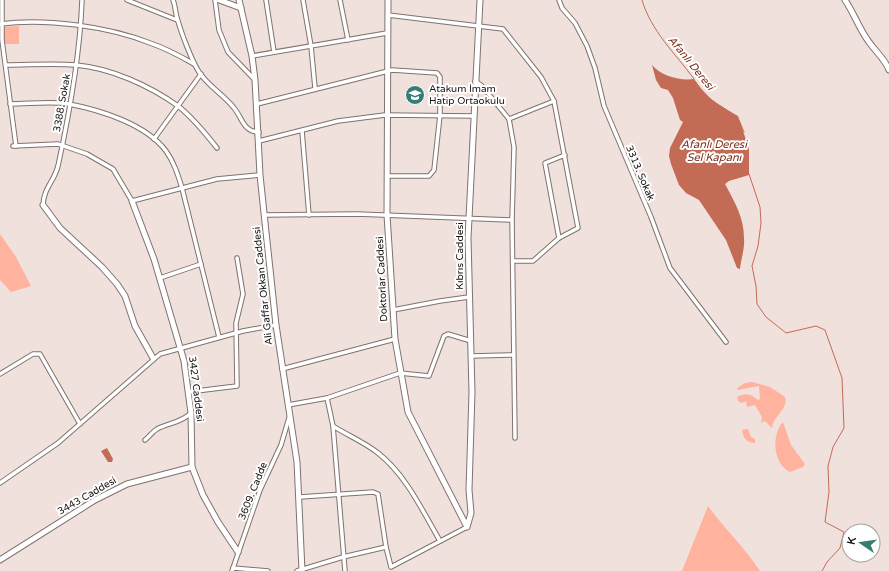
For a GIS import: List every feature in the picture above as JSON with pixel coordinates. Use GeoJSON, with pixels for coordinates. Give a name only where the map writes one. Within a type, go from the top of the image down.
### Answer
{"type":"FeatureCollection","features":[{"type":"Feature","properties":{"kind":"street"},"geometry":{"type":"LineString","coordinates":[[2,0],[1,24],[15,146],[47,143],[62,145],[88,154],[113,170],[132,201],[217,179],[260,175]]}},
{"type":"Feature","properties":{"kind":"street","name":"3388. Sokak"},"geometry":{"type":"LineString","coordinates":[[43,204],[43,194],[48,184],[56,176],[70,105],[81,27],[82,0]]}},
{"type":"Feature","properties":{"kind":"street"},"geometry":{"type":"LineString","coordinates":[[127,0],[178,20]]}},
{"type":"Feature","properties":{"kind":"street"},"geometry":{"type":"LineString","coordinates":[[173,0],[178,20],[194,64],[201,74],[235,109],[239,119],[246,127],[251,131],[258,132]]}},
{"type":"Feature","properties":{"kind":"street"},"geometry":{"type":"LineString","coordinates":[[215,0],[219,30],[228,52],[255,80]]}},
{"type":"Feature","properties":{"kind":"street"},"geometry":{"type":"LineString","coordinates":[[219,0],[241,8]]}},
{"type":"Feature","properties":{"kind":"street","name":"Ali Gaffar Okkan Caddesi"},"geometry":{"type":"LineString","coordinates":[[239,0],[252,56],[257,104],[260,175],[276,325],[289,417],[294,440],[300,497],[300,571]]}},
{"type":"Feature","properties":{"kind":"street"},"geometry":{"type":"LineString","coordinates":[[266,0],[274,52]]}},
{"type":"Feature","properties":{"kind":"street"},"geometry":{"type":"LineString","coordinates":[[303,0],[311,46],[315,88]]}},
{"type":"Feature","properties":{"kind":"street"},"geometry":{"type":"LineString","coordinates":[[340,0],[348,40]]}},
{"type":"Feature","properties":{"kind":"street","name":"Doktorlar Caddesi"},"geometry":{"type":"LineString","coordinates":[[388,0],[387,215],[395,339],[400,373],[408,412],[467,527]]}},
{"type":"Feature","properties":{"kind":"street","name":"Kıbrıs Caddesi"},"geometry":{"type":"LineString","coordinates":[[467,527],[471,513],[469,490],[471,341],[469,297],[469,218],[480,0]]}},
{"type":"Feature","properties":{"kind":"street","name":"3313. Sokak"},"geometry":{"type":"LineString","coordinates":[[559,0],[562,8],[575,23],[587,46],[610,123],[670,268],[726,342]]}},
{"type":"Feature","properties":{"kind":"street"},"geometry":{"type":"LineString","coordinates":[[845,0],[855,14],[868,41],[886,63],[889,70]]}},
{"type":"Feature","properties":{"kind":"street"},"geometry":{"type":"LineString","coordinates":[[388,14],[479,27],[499,28],[506,32],[541,77],[554,101],[578,226],[559,238],[533,261],[513,261]]}},
{"type":"Feature","properties":{"kind":"street"},"geometry":{"type":"LineString","coordinates":[[1,24],[45,23],[119,33],[150,42],[194,64]]}},
{"type":"Feature","properties":{"kind":"street"},"geometry":{"type":"LineString","coordinates":[[252,56],[387,33]]}},
{"type":"Feature","properties":{"kind":"street"},"geometry":{"type":"LineString","coordinates":[[6,65],[76,65],[96,69],[126,79],[159,94],[179,107],[217,148]]}},
{"type":"Feature","properties":{"kind":"street"},"geometry":{"type":"LineString","coordinates":[[257,104],[315,88],[392,70],[437,73],[440,77],[440,115],[434,170],[429,176],[387,176]]}},
{"type":"Feature","properties":{"kind":"street"},"geometry":{"type":"LineString","coordinates":[[154,139],[179,107],[201,74]]}},
{"type":"Feature","properties":{"kind":"street"},"geometry":{"type":"LineString","coordinates":[[475,81],[482,86],[509,119],[514,147],[512,220],[515,438]]}},
{"type":"Feature","properties":{"kind":"street"},"geometry":{"type":"LineString","coordinates":[[509,119],[554,101]]}},
{"type":"Feature","properties":{"kind":"street"},"geometry":{"type":"LineString","coordinates":[[10,104],[70,105],[112,116],[154,139],[165,150],[174,164],[182,188],[219,337]]}},
{"type":"Feature","properties":{"kind":"street"},"geometry":{"type":"LineString","coordinates":[[259,141],[338,121],[387,115],[473,116]]}},
{"type":"Feature","properties":{"kind":"street"},"geometry":{"type":"LineString","coordinates":[[302,130],[309,215]]}},
{"type":"Feature","properties":{"kind":"street"},"geometry":{"type":"LineString","coordinates":[[559,238],[545,163],[565,154]]}},
{"type":"Feature","properties":{"kind":"street","name":"3427 Caddesi"},"geometry":{"type":"LineString","coordinates":[[132,201],[160,278],[184,361],[191,413],[192,467],[203,495],[218,522],[238,552]]}},
{"type":"Feature","properties":{"kind":"street"},"geometry":{"type":"LineString","coordinates":[[43,204],[68,237],[80,246],[117,284],[125,296],[135,326],[153,358]]}},
{"type":"Feature","properties":{"kind":"street"},"geometry":{"type":"LineString","coordinates":[[264,215],[387,215],[512,220]]}},
{"type":"Feature","properties":{"kind":"street"},"geometry":{"type":"LineString","coordinates":[[188,392],[236,386],[236,323],[243,294],[237,258]]}},
{"type":"Feature","properties":{"kind":"street"},"geometry":{"type":"LineString","coordinates":[[160,278],[201,264]]}},
{"type":"Feature","properties":{"kind":"street"},"geometry":{"type":"LineString","coordinates":[[393,310],[469,297]]}},
{"type":"Feature","properties":{"kind":"street"},"geometry":{"type":"LineString","coordinates":[[0,483],[58,443],[153,358],[180,347],[236,332],[276,325]]}},
{"type":"Feature","properties":{"kind":"street"},"geometry":{"type":"LineString","coordinates":[[288,405],[327,398],[400,373],[429,376],[444,336],[448,334],[471,341]]}},
{"type":"Feature","properties":{"kind":"street"},"geometry":{"type":"LineString","coordinates":[[282,369],[395,339]]}},
{"type":"Feature","properties":{"kind":"street"},"geometry":{"type":"LineString","coordinates":[[0,374],[33,354],[40,354],[80,424]]}},
{"type":"Feature","properties":{"kind":"street"},"geometry":{"type":"LineString","coordinates":[[471,356],[513,355]]}},
{"type":"Feature","properties":{"kind":"street"},"geometry":{"type":"LineString","coordinates":[[327,398],[333,426],[345,571]]}},
{"type":"Feature","properties":{"kind":"street"},"geometry":{"type":"LineString","coordinates":[[145,440],[156,430],[181,420],[191,413]]}},
{"type":"Feature","properties":{"kind":"street","name":"3609. Cadde"},"geometry":{"type":"LineString","coordinates":[[233,569],[260,490],[281,445],[289,417]]}},
{"type":"Feature","properties":{"kind":"street"},"geometry":{"type":"LineString","coordinates":[[333,426],[377,453],[395,471],[411,490],[440,541]]}},
{"type":"Feature","properties":{"kind":"street","name":"3443 Caddesi"},"geometry":{"type":"LineString","coordinates":[[0,560],[95,500],[121,487],[192,467]]}},
{"type":"Feature","properties":{"kind":"street"},"geometry":{"type":"LineString","coordinates":[[300,497],[373,492],[378,494],[386,547],[391,567],[467,527]]}},
{"type":"Feature","properties":{"kind":"street"},"geometry":{"type":"LineString","coordinates":[[300,571],[343,557],[386,547]]}},
{"type":"Feature","properties":{"kind":"street"},"geometry":{"type":"LineString","coordinates":[[233,569],[268,571]]}},
{"type":"Feature","properties":{"kind":"shaded area"},"geometry":{"type":"Polygon","coordinates":[[[19,26],[19,44],[4,44],[2,27],[19,26]]]}},
{"type":"Feature","properties":{"kind":"shaded area"},"geometry":{"type":"Polygon","coordinates":[[[0,234],[16,257],[31,286],[11,292],[0,280],[0,234]]]}},
{"type":"Feature","properties":{"kind":"shaded area"},"geometry":{"type":"Polygon","coordinates":[[[752,382],[770,387],[785,397],[785,405],[775,420],[772,428],[765,421],[761,423],[762,417],[755,405],[747,407],[746,401],[742,403],[738,401],[737,397],[746,394],[753,396],[758,400],[760,399],[759,386],[738,390],[737,388],[745,383],[752,382]]]}},
{"type":"Feature","properties":{"kind":"shaded area"},"geometry":{"type":"Polygon","coordinates":[[[783,422],[791,445],[805,464],[803,467],[790,472],[780,463],[776,449],[775,441],[779,428],[783,422]]]}},
{"type":"Feature","properties":{"kind":"shaded area"},"geometry":{"type":"Polygon","coordinates":[[[748,429],[751,437],[755,439],[755,443],[746,440],[743,435],[742,430],[748,429]]]}},
{"type":"Feature","properties":{"kind":"shaded area"},"geometry":{"type":"Polygon","coordinates":[[[107,481],[110,486],[101,493],[97,487],[107,481]]]}},
{"type":"Feature","properties":{"kind":"shaded area"},"geometry":{"type":"Polygon","coordinates":[[[708,506],[748,554],[760,571],[682,571],[708,506]]]}},
{"type":"Feature","properties":{"kind":"water","name":"Afanlı Deresi Sel Kapanı"},"geometry":{"type":"Polygon","coordinates":[[[652,65],[660,72],[671,77],[694,79],[713,100],[738,116],[749,149],[749,175],[729,181],[725,184],[738,210],[744,230],[744,242],[740,269],[737,268],[726,240],[699,200],[686,193],[679,185],[669,156],[670,148],[683,122],[680,120],[673,98],[668,90],[661,88],[656,80],[652,65]]]}},
{"type":"Feature","properties":{"kind":"water"},"geometry":{"type":"Polygon","coordinates":[[[107,448],[113,459],[112,462],[108,462],[101,451],[107,448]]]}},
{"type":"Feature","properties":{"kind":"waterway","name":"Afanlı Deresi"},"geometry":{"type":"LineString","coordinates":[[642,0],[657,32],[694,79]]}},
{"type":"Feature","properties":{"kind":"waterway","name":"Afanlı Deresi"},"geometry":{"type":"LineString","coordinates":[[695,81],[699,87]]}},
{"type":"Feature","properties":{"kind":"waterway","name":"Afanlı Deresi"},"geometry":{"type":"LineString","coordinates":[[711,100],[738,117]]}},
{"type":"Feature","properties":{"kind":"waterway","name":"Afanlı Deresi"},"geometry":{"type":"LineString","coordinates":[[739,120],[744,132]]}},
{"type":"Feature","properties":{"kind":"waterway"},"geometry":{"type":"LineString","coordinates":[[749,174],[760,207],[761,223],[758,246],[752,266],[756,286],[757,304],[766,317],[786,333],[816,326],[825,330],[842,378],[844,428],[833,447],[828,466],[829,492],[825,522],[844,532],[840,548],[827,562],[822,571]]}},
{"type":"Feature","properties":{"kind":"place","name":"Atakum İmam Hatip Ortaokulu"},"geometry":{"type":"Point","coordinates":[415,95]}}]}
